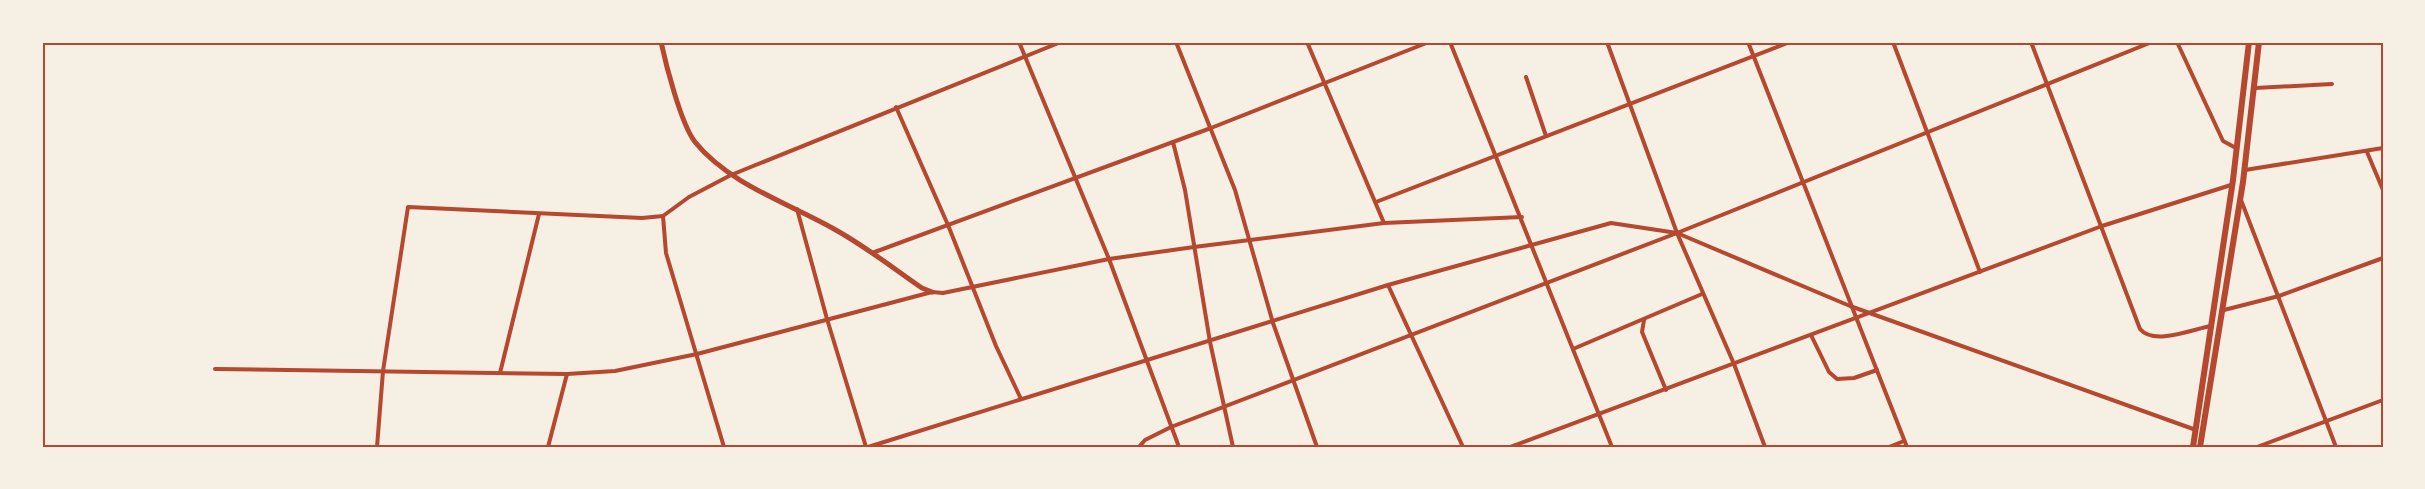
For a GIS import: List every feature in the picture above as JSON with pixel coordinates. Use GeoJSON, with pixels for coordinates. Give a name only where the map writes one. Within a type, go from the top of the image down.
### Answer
{"type":"FeatureCollection","features":[{"type":"Feature","properties":{"kind":"main road"},"geometry":{"type":"LineString","coordinates":[[2200,447],[2199,431],[2211,326],[2237,148],[2249,42]]}},
{"type":"Feature","properties":{"kind":"main road"},"geometry":{"type":"LineString","coordinates":[[2193,447],[2199,431],[2224,309],[2241,200],[2259,42]]}},
{"type":"Feature","properties":{"kind":"street"},"geometry":{"type":"LineString","coordinates":[[661,42],[667,71],[693,139],[710,159],[731,175],[837,230],[922,288],[932,292]]}},
{"type":"Feature","properties":{"kind":"street"},"geometry":{"type":"LineString","coordinates":[[1019,42],[1109,259],[1179,447]]}},
{"type":"Feature","properties":{"kind":"street"},"geometry":{"type":"LineString","coordinates":[[377,447],[383,371],[408,207],[622,218],[663,216],[689,197],[731,175],[1061,42]]}},
{"type":"Feature","properties":{"kind":"street"},"geometry":{"type":"LineString","coordinates":[[1176,42],[1235,190],[1273,323],[1317,447]]}},
{"type":"Feature","properties":{"kind":"street"},"geometry":{"type":"LineString","coordinates":[[1307,42],[1384,223]]}},
{"type":"Feature","properties":{"kind":"street"},"geometry":{"type":"LineString","coordinates":[[872,253],[1211,128],[1429,42]]}},
{"type":"Feature","properties":{"kind":"street"},"geometry":{"type":"LineString","coordinates":[[1450,42],[1522,217],[1612,447]]}},
{"type":"Feature","properties":{"kind":"street"},"geometry":{"type":"LineString","coordinates":[[1607,42],[1632,103],[1677,233],[1734,364],[1765,447]]}},
{"type":"Feature","properties":{"kind":"street"},"geometry":{"type":"LineString","coordinates":[[1748,42],[1907,447]]}},
{"type":"Feature","properties":{"kind":"street"},"geometry":{"type":"LineString","coordinates":[[1376,202],[1790,42]]}},
{"type":"Feature","properties":{"kind":"street"},"geometry":{"type":"LineString","coordinates":[[1893,42],[1980,272]]}},
{"type":"Feature","properties":{"kind":"street"},"geometry":{"type":"LineString","coordinates":[[2031,42],[2140,329],[2146,335],[2157,337],[2211,326]]}},
{"type":"Feature","properties":{"kind":"street"},"geometry":{"type":"LineString","coordinates":[[1139,447],[1145,441],[1171,427],[1677,233],[2152,42]]}},
{"type":"Feature","properties":{"kind":"street"},"geometry":{"type":"LineString","coordinates":[[2177,42],[2223,141],[2228,147],[2237,148]]}},
{"type":"Feature","properties":{"kind":"street"},"geometry":{"type":"LineString","coordinates":[[1526,77],[1546,136]]}},
{"type":"Feature","properties":{"kind":"street"},"geometry":{"type":"LineString","coordinates":[[2255,88],[2332,84]]}},
{"type":"Feature","properties":{"kind":"street"},"geometry":{"type":"LineString","coordinates":[[896,107],[948,225],[996,346],[1021,399]]}},
{"type":"Feature","properties":{"kind":"street"},"geometry":{"type":"LineString","coordinates":[[1173,142],[1210,342],[1233,447]]}},
{"type":"Feature","properties":{"kind":"street"},"geometry":{"type":"LineString","coordinates":[[2244,170],[2383,148]]}},
{"type":"Feature","properties":{"kind":"street"},"geometry":{"type":"LineString","coordinates":[[2367,152],[2383,190]]}},
{"type":"Feature","properties":{"kind":"street"},"geometry":{"type":"LineString","coordinates":[[1510,447],[2102,226],[2232,185]]}},
{"type":"Feature","properties":{"kind":"street"},"geometry":{"type":"LineString","coordinates":[[2241,200],[2336,447]]}},
{"type":"Feature","properties":{"kind":"street"},"geometry":{"type":"LineString","coordinates":[[796,208],[827,320],[867,447],[1273,323],[1388,285],[1611,223],[1677,233],[1850,306],[2199,431]]}},
{"type":"Feature","properties":{"kind":"street"},"geometry":{"type":"LineString","coordinates":[[500,373],[539,214]]}},
{"type":"Feature","properties":{"kind":"street"},"geometry":{"type":"LineString","coordinates":[[663,216],[666,253],[724,447]]}},
{"type":"Feature","properties":{"kind":"street"},"geometry":{"type":"LineString","coordinates":[[214,369],[567,374],[615,371],[697,354],[932,292],[973,287],[1109,259],[1384,223],[1522,217]]}},
{"type":"Feature","properties":{"kind":"street"},"geometry":{"type":"LineString","coordinates":[[2224,309],[2279,296],[2383,258]]}},
{"type":"Feature","properties":{"kind":"street"},"geometry":{"type":"LineString","coordinates":[[1388,285],[1463,447]]}},
{"type":"Feature","properties":{"kind":"street"},"geometry":{"type":"LineString","coordinates":[[1573,349],[1702,294]]}},
{"type":"Feature","properties":{"kind":"street"},"geometry":{"type":"LineString","coordinates":[[1644,319],[1642,332],[1666,390]]}},
{"type":"Feature","properties":{"kind":"street"},"geometry":{"type":"LineString","coordinates":[[1811,335],[1828,372],[1837,379],[1854,378],[1876,370]]}},
{"type":"Feature","properties":{"kind":"street"},"geometry":{"type":"LineString","coordinates":[[548,447],[567,374]]}},
{"type":"Feature","properties":{"kind":"street"},"geometry":{"type":"LineString","coordinates":[[2257,447],[2383,400]]}},
{"type":"Feature","properties":{"kind":"street"},"geometry":{"type":"LineString","coordinates":[[1889,447],[1904,441]]}}]}
